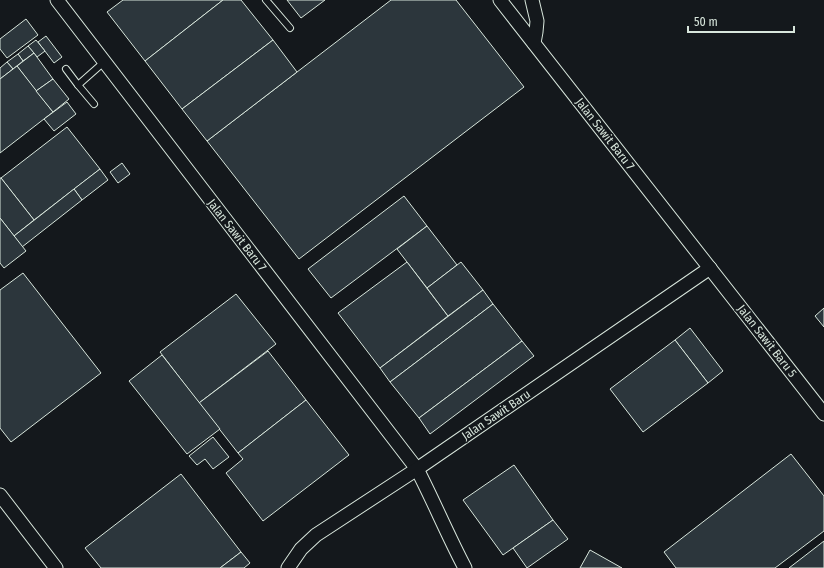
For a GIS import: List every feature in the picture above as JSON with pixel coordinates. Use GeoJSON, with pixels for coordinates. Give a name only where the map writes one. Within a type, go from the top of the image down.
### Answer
{"type":"FeatureCollection","features":[{"type":"Feature","properties":{"kind":"street","name":"Jalan Sawit Baru 7"},"geometry":{"type":"LineString","coordinates":[[57,0],[417,469]]}},
{"type":"Feature","properties":{"kind":"street","name":"Jalan Sawit Baru 7"},"geometry":{"type":"LineString","coordinates":[[500,0],[710,268]]}},
{"type":"Feature","properties":{"kind":"street"},"geometry":{"type":"LineString","coordinates":[[532,0],[537,21],[534,43]]}},
{"type":"Feature","properties":{"kind":"street","name":"Jalan Sawit Baru 5"},"geometry":{"type":"LineString","coordinates":[[710,268],[824,414]]}},
{"type":"Feature","properties":{"kind":"street","name":"Jalan Sawit Baru"},"geometry":{"type":"LineString","coordinates":[[288,568],[301,550],[316,535],[417,469],[710,268]]}},
{"type":"Feature","properties":{"kind":"street"},"geometry":{"type":"LineString","coordinates":[[417,469],[430,493],[454,548],[465,568]]}},
{"type":"Feature","properties":{"kind":"street"},"geometry":{"type":"LineString","coordinates":[[0,495],[56,568]]}},
{"type":"Feature","properties":{"kind":"lane"},"geometry":{"type":"LineString","coordinates":[[266,0],[290,28]]}},
{"type":"Feature","properties":{"kind":"lane"},"geometry":{"type":"LineString","coordinates":[[78,85],[104,62]]}},
{"type":"Feature","properties":{"kind":"lane"},"geometry":{"type":"LineString","coordinates":[[66,70],[94,104]]}},
{"type":"Feature","properties":{"kind":"building"},"geometry":{"type":"Polygon","coordinates":[[[123,0],[223,0],[145,61],[107,12],[123,0]]]}},
{"type":"Feature","properties":{"kind":"building"},"geometry":{"type":"Polygon","coordinates":[[[223,0],[241,0],[273,40],[182,109],[145,61],[223,0]]]}},
{"type":"Feature","properties":{"kind":"building"},"geometry":{"type":"Polygon","coordinates":[[[287,0],[325,0],[301,18],[287,0]]]}},
{"type":"Feature","properties":{"kind":"building"},"geometry":{"type":"Polygon","coordinates":[[[391,0],[456,0],[524,87],[299,259],[207,141],[391,0]]]}},
{"type":"Feature","properties":{"kind":"building"},"geometry":{"type":"Polygon","coordinates":[[[26,19],[38,35],[7,58],[0,49],[0,39],[26,19]]]}},
{"type":"Feature","properties":{"kind":"building"},"geometry":{"type":"Polygon","coordinates":[[[46,36],[62,57],[54,63],[38,42],[46,36]]]}},
{"type":"Feature","properties":{"kind":"building"},"geometry":{"type":"Polygon","coordinates":[[[36,40],[45,51],[37,57],[28,46],[36,40]]]}},
{"type":"Feature","properties":{"kind":"building"},"geometry":{"type":"Polygon","coordinates":[[[273,40],[297,72],[207,141],[182,109],[273,40]]]}},
{"type":"Feature","properties":{"kind":"building"},"geometry":{"type":"Polygon","coordinates":[[[28,46],[34,53],[23,61],[18,54],[28,46]]]}},
{"type":"Feature","properties":{"kind":"building"},"geometry":{"type":"Polygon","coordinates":[[[34,53],[53,79],[36,91],[17,66],[34,53]]]}},
{"type":"Feature","properties":{"kind":"building"},"geometry":{"type":"Polygon","coordinates":[[[18,54],[23,61],[13,69],[7,62],[18,54]]]}},
{"type":"Feature","properties":{"kind":"building"},"geometry":{"type":"Polygon","coordinates":[[[7,62],[13,69],[0,79],[0,68],[7,62]]]}},
{"type":"Feature","properties":{"kind":"building"},"geometry":{"type":"Polygon","coordinates":[[[17,66],[53,112],[0,153],[0,79],[17,66]]]}},
{"type":"Feature","properties":{"kind":"building"},"geometry":{"type":"Polygon","coordinates":[[[53,79],[69,99],[53,112],[36,91],[53,79]]]}},
{"type":"Feature","properties":{"kind":"building"},"geometry":{"type":"Polygon","coordinates":[[[67,102],[76,114],[54,131],[44,119],[67,102]]]}},
{"type":"Feature","properties":{"kind":"building"},"geometry":{"type":"Polygon","coordinates":[[[67,127],[100,169],[34,220],[1,178],[67,127]]]}},
{"type":"Feature","properties":{"kind":"building"},"geometry":{"type":"Polygon","coordinates":[[[122,163],[130,174],[118,183],[110,172],[122,163]]]}},
{"type":"Feature","properties":{"kind":"building"},"geometry":{"type":"Polygon","coordinates":[[[100,169],[108,180],[82,200],[74,189],[100,169]]]}},
{"type":"Feature","properties":{"kind":"building"},"geometry":{"type":"Polygon","coordinates":[[[0,178],[34,220],[14,236],[0,218],[0,178]]]}},
{"type":"Feature","properties":{"kind":"building"},"geometry":{"type":"Polygon","coordinates":[[[74,189],[82,200],[22,247],[14,236],[74,189]]]}},
{"type":"Feature","properties":{"kind":"building"},"geometry":{"type":"Polygon","coordinates":[[[404,196],[427,226],[331,298],[308,269],[404,196]]]}},
{"type":"Feature","properties":{"kind":"building"},"geometry":{"type":"Polygon","coordinates":[[[0,218],[26,251],[4,268],[0,263],[0,218]]]}},
{"type":"Feature","properties":{"kind":"building"},"geometry":{"type":"Polygon","coordinates":[[[427,226],[457,265],[427,288],[397,249],[427,226]]]}},
{"type":"Feature","properties":{"kind":"building"},"geometry":{"type":"Polygon","coordinates":[[[407,262],[448,316],[380,368],[338,313],[407,262]]]}},
{"type":"Feature","properties":{"kind":"building"},"geometry":{"type":"Polygon","coordinates":[[[461,262],[483,290],[448,316],[427,288],[461,262]]]}},
{"type":"Feature","properties":{"kind":"building"},"geometry":{"type":"Polygon","coordinates":[[[23,273],[101,373],[11,442],[0,428],[0,290],[23,273]]]}},
{"type":"Feature","properties":{"kind":"building"},"geometry":{"type":"Polygon","coordinates":[[[483,290],[493,304],[390,382],[380,368],[483,290]]]}},
{"type":"Feature","properties":{"kind":"building"},"geometry":{"type":"Polygon","coordinates":[[[236,294],[276,344],[199,403],[160,352],[236,294]]]}},
{"type":"Feature","properties":{"kind":"building"},"geometry":{"type":"Polygon","coordinates":[[[493,304],[522,341],[419,418],[390,382],[493,304]]]}},
{"type":"Feature","properties":{"kind":"building"},"geometry":{"type":"Polygon","coordinates":[[[824,308],[824,327],[815,316],[824,308]]]}},
{"type":"Feature","properties":{"kind":"building"},"geometry":{"type":"Polygon","coordinates":[[[690,328],[723,371],[708,383],[675,340],[690,328]]]}},
{"type":"Feature","properties":{"kind":"building"},"geometry":{"type":"Polygon","coordinates":[[[675,340],[708,383],[643,432],[610,389],[675,340]]]}},
{"type":"Feature","properties":{"kind":"building"},"geometry":{"type":"Polygon","coordinates":[[[522,341],[534,356],[430,434],[419,418],[522,341]]]}},
{"type":"Feature","properties":{"kind":"building"},"geometry":{"type":"Polygon","coordinates":[[[268,351],[306,400],[238,453],[199,403],[268,351]]]}},
{"type":"Feature","properties":{"kind":"building"},"geometry":{"type":"Polygon","coordinates":[[[162,355],[220,429],[187,454],[129,381],[162,355]]]}},
{"type":"Feature","properties":{"kind":"building"},"geometry":{"type":"Polygon","coordinates":[[[306,400],[349,455],[263,521],[226,473],[243,459],[238,453],[306,400]]]}},
{"type":"Feature","properties":{"kind":"building"},"geometry":{"type":"Polygon","coordinates":[[[213,437],[229,457],[213,469],[205,459],[197,465],[189,456],[213,437]]]}},
{"type":"Feature","properties":{"kind":"building"},"geometry":{"type":"Polygon","coordinates":[[[791,454],[824,496],[824,531],[775,568],[676,568],[664,552],[791,454]]]}},
{"type":"Feature","properties":{"kind":"building"},"geometry":{"type":"Polygon","coordinates":[[[514,465],[553,520],[503,555],[463,500],[514,465]]]}},
{"type":"Feature","properties":{"kind":"building"},"geometry":{"type":"Polygon","coordinates":[[[181,474],[241,552],[220,568],[101,568],[85,548],[181,474]]]}},
{"type":"Feature","properties":{"kind":"building"},"geometry":{"type":"Polygon","coordinates":[[[553,520],[568,539],[527,568],[513,548],[553,520]]]}},
{"type":"Feature","properties":{"kind":"building"},"geometry":{"type":"Polygon","coordinates":[[[824,541],[824,568],[789,568],[824,541]]]}},
{"type":"Feature","properties":{"kind":"building"},"geometry":{"type":"Polygon","coordinates":[[[590,550],[622,568],[580,568],[590,550]]]}},
{"type":"Feature","properties":{"kind":"building"},"geometry":{"type":"Polygon","coordinates":[[[241,552],[250,563],[244,568],[220,568],[241,552]]]}}]}
